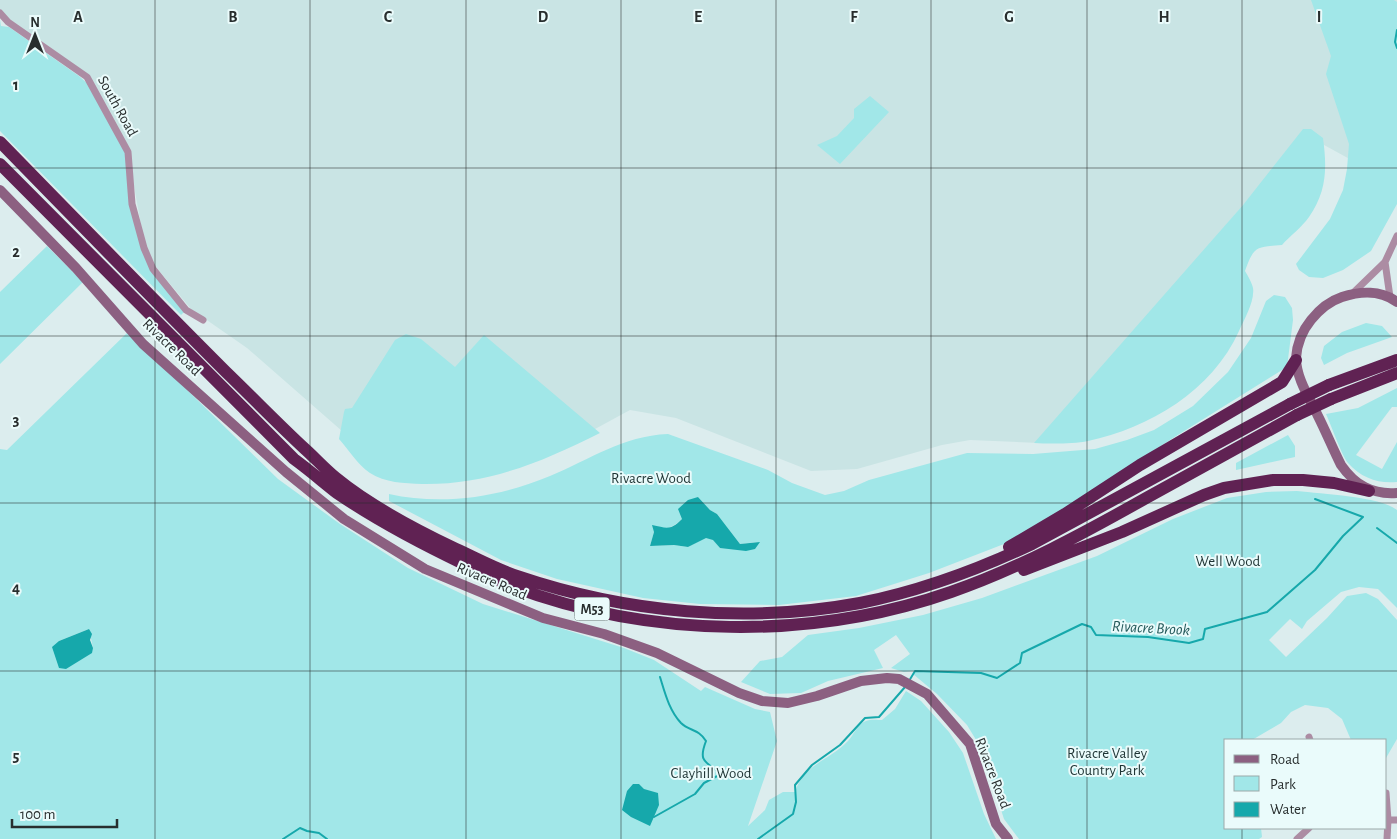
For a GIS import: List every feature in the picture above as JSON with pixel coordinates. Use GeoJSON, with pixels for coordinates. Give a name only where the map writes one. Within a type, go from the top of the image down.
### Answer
{"type":"FeatureCollection","features":[{"type":"Feature","properties":{"kind":"highway","name":"M53"},"geometry":{"type":"LineString","coordinates":[[0,142],[162,308],[336,478],[390,515],[433,538],[514,575],[562,590],[657,608],[713,613],[767,613],[813,609],[860,603],[950,579],[1032,544],[1294,410],[1332,399],[1354,388],[1397,373]]}},
{"type":"Feature","properties":{"kind":"highway","name":"M53"},"geometry":{"type":"LineString","coordinates":[[0,164],[294,459],[338,493],[385,523],[425,545],[509,585],[550,599],[636,619],[684,625],[787,625],[826,621],[895,608],[950,592],[992,576],[1083,533],[1294,410],[1329,386],[1397,360]]}},
{"type":"Feature","properties":{"kind":"highway"},"geometry":{"type":"LineString","coordinates":[[950,579],[1065,514],[1140,465],[1282,382],[1296,360]]}},
{"type":"Feature","properties":{"kind":"highway"},"geometry":{"type":"LineString","coordinates":[[950,592],[997,581],[1122,532],[1224,488],[1273,480],[1303,480],[1334,483],[1369,491]]}},
{"type":"Feature","properties":{"kind":"main road","name":"Rivacre Road"},"geometry":{"type":"LineString","coordinates":[[0,190],[76,268],[143,344],[286,472],[344,519],[425,569],[543,618],[604,634],[657,653],[739,693],[762,702],[788,702],[817,696],[861,680],[899,679],[927,694],[970,744],[996,824],[1008,839]]}},
{"type":"Feature","properties":{"kind":"main road"},"geometry":{"type":"LineString","coordinates":[[1393,300],[1379,294],[1352,294],[1337,299],[1316,313],[1300,336],[1296,360],[1303,386],[1340,465],[1348,476],[1369,491],[1394,495]]}},
{"type":"Feature","properties":{"kind":"street","name":"South Road"},"geometry":{"type":"LineString","coordinates":[[0,13],[8,22],[87,76],[128,152],[132,204],[144,248],[153,269],[186,310],[203,320]]}},
{"type":"Feature","properties":{"kind":"street"},"geometry":{"type":"LineString","coordinates":[[1352,294],[1385,262],[1397,236]]}},
{"type":"Feature","properties":{"kind":"street"},"geometry":{"type":"LineString","coordinates":[[1385,262],[1393,300]]}},
{"type":"Feature","properties":{"kind":"street"},"geometry":{"type":"LineString","coordinates":[[1387,806],[1388,839]]}},
{"type":"Feature","properties":{"kind":"street"},"geometry":{"type":"LineString","coordinates":[[1388,820],[1397,820]]}},
{"type":"Feature","properties":{"kind":"street"},"geometry":{"type":"LineString","coordinates":[[1297,839],[1308,829]]}},
{"type":"Feature","properties":{"kind":"shaded area"},"geometry":{"type":"Polygon","coordinates":[[[0,0],[1397,0],[1397,185],[1304,134],[1039,443],[970,440],[942,445],[857,469],[811,471],[676,418],[630,410],[538,460],[398,480],[247,348],[191,309],[156,267],[144,242],[128,152],[87,77],[0,13],[0,0]]]}},
{"type":"Feature","properties":{"kind":"green space"},"geometry":{"type":"Polygon","coordinates":[[[1311,0],[1394,0],[1397,2],[1397,204],[1371,251],[1343,270],[1323,278],[1309,277],[1299,270],[1296,264],[1330,219],[1343,190],[1349,144],[1326,74],[1331,56],[1311,0]]]}},
{"type":"Feature","properties":{"kind":"green space"},"geometry":{"type":"Polygon","coordinates":[[[0,20],[1,26],[9,27],[89,85],[128,152],[132,204],[153,269],[186,310],[181,315],[0,131],[0,20]]]}},
{"type":"Feature","properties":{"kind":"green space"},"geometry":{"type":"Polygon","coordinates":[[[870,96],[889,112],[840,164],[817,145],[837,136],[854,118],[854,109],[870,96]]]}},
{"type":"Feature","properties":{"kind":"green space"},"geometry":{"type":"Polygon","coordinates":[[[1303,129],[1311,129],[1323,138],[1325,169],[1319,198],[1306,221],[1282,245],[1267,246],[1254,252],[1245,271],[1253,288],[1251,304],[1239,331],[1213,372],[1176,404],[1134,427],[1082,442],[1061,444],[1034,443],[1243,205],[1303,129]]]}},
{"type":"Feature","properties":{"kind":"green space"},"geometry":{"type":"Polygon","coordinates":[[[47,246],[83,282],[0,364],[0,292],[47,246]]]}},
{"type":"Feature","properties":{"kind":"green space","name":"Rivacre Wood"},"geometry":{"type":"Polygon","coordinates":[[[1274,295],[1285,297],[1292,308],[1293,320],[1287,367],[1173,438],[1080,500],[1004,544],[929,573],[856,596],[779,605],[700,604],[643,598],[557,579],[501,560],[389,501],[389,494],[409,498],[450,499],[491,494],[550,476],[621,444],[636,439],[668,434],[768,470],[792,483],[825,495],[844,491],[869,480],[967,453],[1033,454],[1095,449],[1154,430],[1193,406],[1228,372],[1251,338],[1266,301],[1274,295]],[[698,497],[676,524],[654,532],[650,546],[674,545],[688,547],[706,537],[713,539],[720,548],[759,542],[740,544],[717,514],[710,510],[698,497]]]}},
{"type":"Feature","properties":{"kind":"green space"},"geometry":{"type":"Polygon","coordinates":[[[1366,323],[1382,326],[1392,337],[1347,353],[1324,365],[1321,358],[1324,346],[1342,332],[1366,323]]]}},
{"type":"Feature","properties":{"kind":"green space","name":"Clayhill Wood"},"geometry":{"type":"Polygon","coordinates":[[[128,332],[278,479],[340,524],[408,568],[483,604],[624,648],[654,660],[701,691],[705,687],[755,709],[770,712],[777,741],[748,826],[765,810],[769,800],[783,792],[795,792],[805,775],[850,739],[863,722],[882,720],[895,709],[906,691],[921,701],[949,732],[963,753],[984,814],[996,839],[0,839],[0,449],[7,450],[128,332]],[[89,629],[59,641],[93,648],[89,629]]]}},
{"type":"Feature","properties":{"kind":"green space"},"geometry":{"type":"Polygon","coordinates":[[[406,334],[421,339],[455,367],[484,335],[600,433],[536,462],[514,470],[470,481],[422,484],[395,482],[382,479],[370,473],[339,439],[344,412],[345,409],[352,408],[395,340],[406,334]]]}},
{"type":"Feature","properties":{"kind":"green space"},"geometry":{"type":"Polygon","coordinates":[[[1397,388],[1397,407],[1392,407],[1356,455],[1382,469],[1397,442],[1397,482],[1377,481],[1359,473],[1348,463],[1326,414],[1358,408],[1397,388]]]}},
{"type":"Feature","properties":{"kind":"green space"},"geometry":{"type":"Polygon","coordinates":[[[1288,435],[1295,446],[1295,457],[1236,470],[1236,463],[1288,435]]]}},
{"type":"Feature","properties":{"kind":"green space"},"geometry":{"type":"Polygon","coordinates":[[[1297,491],[1335,495],[1377,502],[1389,505],[1397,510],[1397,608],[1378,589],[1359,587],[1341,592],[1307,621],[1302,629],[1290,619],[1269,640],[1286,657],[1347,596],[1366,593],[1378,599],[1397,620],[1397,739],[1387,756],[1387,739],[1351,739],[1342,719],[1328,708],[1305,705],[1291,712],[1281,723],[1254,739],[1224,739],[1224,829],[1261,829],[1262,837],[1259,839],[1019,839],[1004,819],[981,748],[967,725],[937,694],[913,674],[914,671],[904,672],[891,668],[910,654],[896,635],[874,650],[883,668],[828,681],[801,693],[770,694],[741,682],[760,661],[782,657],[808,635],[859,628],[923,615],[982,598],[1097,556],[1173,519],[1227,498],[1266,492],[1297,491]]]}},
{"type":"Feature","properties":{"kind":"water"},"geometry":{"type":"Polygon","coordinates":[[[698,497],[710,510],[717,514],[740,544],[760,542],[755,549],[746,551],[720,548],[713,540],[706,538],[688,547],[674,545],[650,546],[654,532],[652,525],[665,528],[671,527],[682,519],[678,509],[688,500],[698,497]]]}},
{"type":"Feature","properties":{"kind":"water"},"geometry":{"type":"Polygon","coordinates":[[[89,629],[92,634],[90,640],[93,648],[92,653],[66,669],[59,668],[52,647],[59,641],[89,629]]]}},
{"type":"Feature","properties":{"kind":"water"},"geometry":{"type":"Polygon","coordinates":[[[633,784],[639,784],[644,789],[658,793],[659,805],[650,826],[631,817],[622,810],[627,791],[633,784]]]}},
{"type":"Feature","properties":{"kind":"waterway"},"geometry":{"type":"LineString","coordinates":[[1397,30],[1395,42],[1397,48]]}},
{"type":"Feature","properties":{"kind":"waterway","name":"Rivacre Brook"},"geometry":{"type":"LineString","coordinates":[[909,681],[915,671],[981,673],[997,678],[1020,663],[1022,653],[1082,624],[1091,627],[1096,635],[1148,637],[1189,643],[1203,639],[1205,629],[1267,612],[1315,570],[1343,536],[1363,517],[1315,499]]}},
{"type":"Feature","properties":{"kind":"waterway"},"geometry":{"type":"LineString","coordinates":[[1377,528],[1397,543]]}},
{"type":"Feature","properties":{"kind":"waterway"},"geometry":{"type":"LineString","coordinates":[[654,817],[695,794],[704,783],[721,774],[704,760],[703,753],[706,741],[703,737],[684,726],[673,713],[660,677]]}},
{"type":"Feature","properties":{"kind":"waterway","name":"Rivacre Brook"},"geometry":{"type":"LineString","coordinates":[[758,839],[793,814],[796,802],[795,785],[812,765],[840,745],[865,718],[879,717],[905,687]]}},
{"type":"Feature","properties":{"kind":"waterway"},"geometry":{"type":"LineString","coordinates":[[283,839],[300,828],[319,833],[327,839]]}},
{"type":"Feature","properties":{"kind":"park label","name":"Well Wood"},"geometry":{"type":"Point","coordinates":[1228,561]}},
{"type":"Feature","properties":{"kind":"park label","name":"Rivacre Valley Country Park"},"geometry":{"type":"Point","coordinates":[1107,762]}}]}
